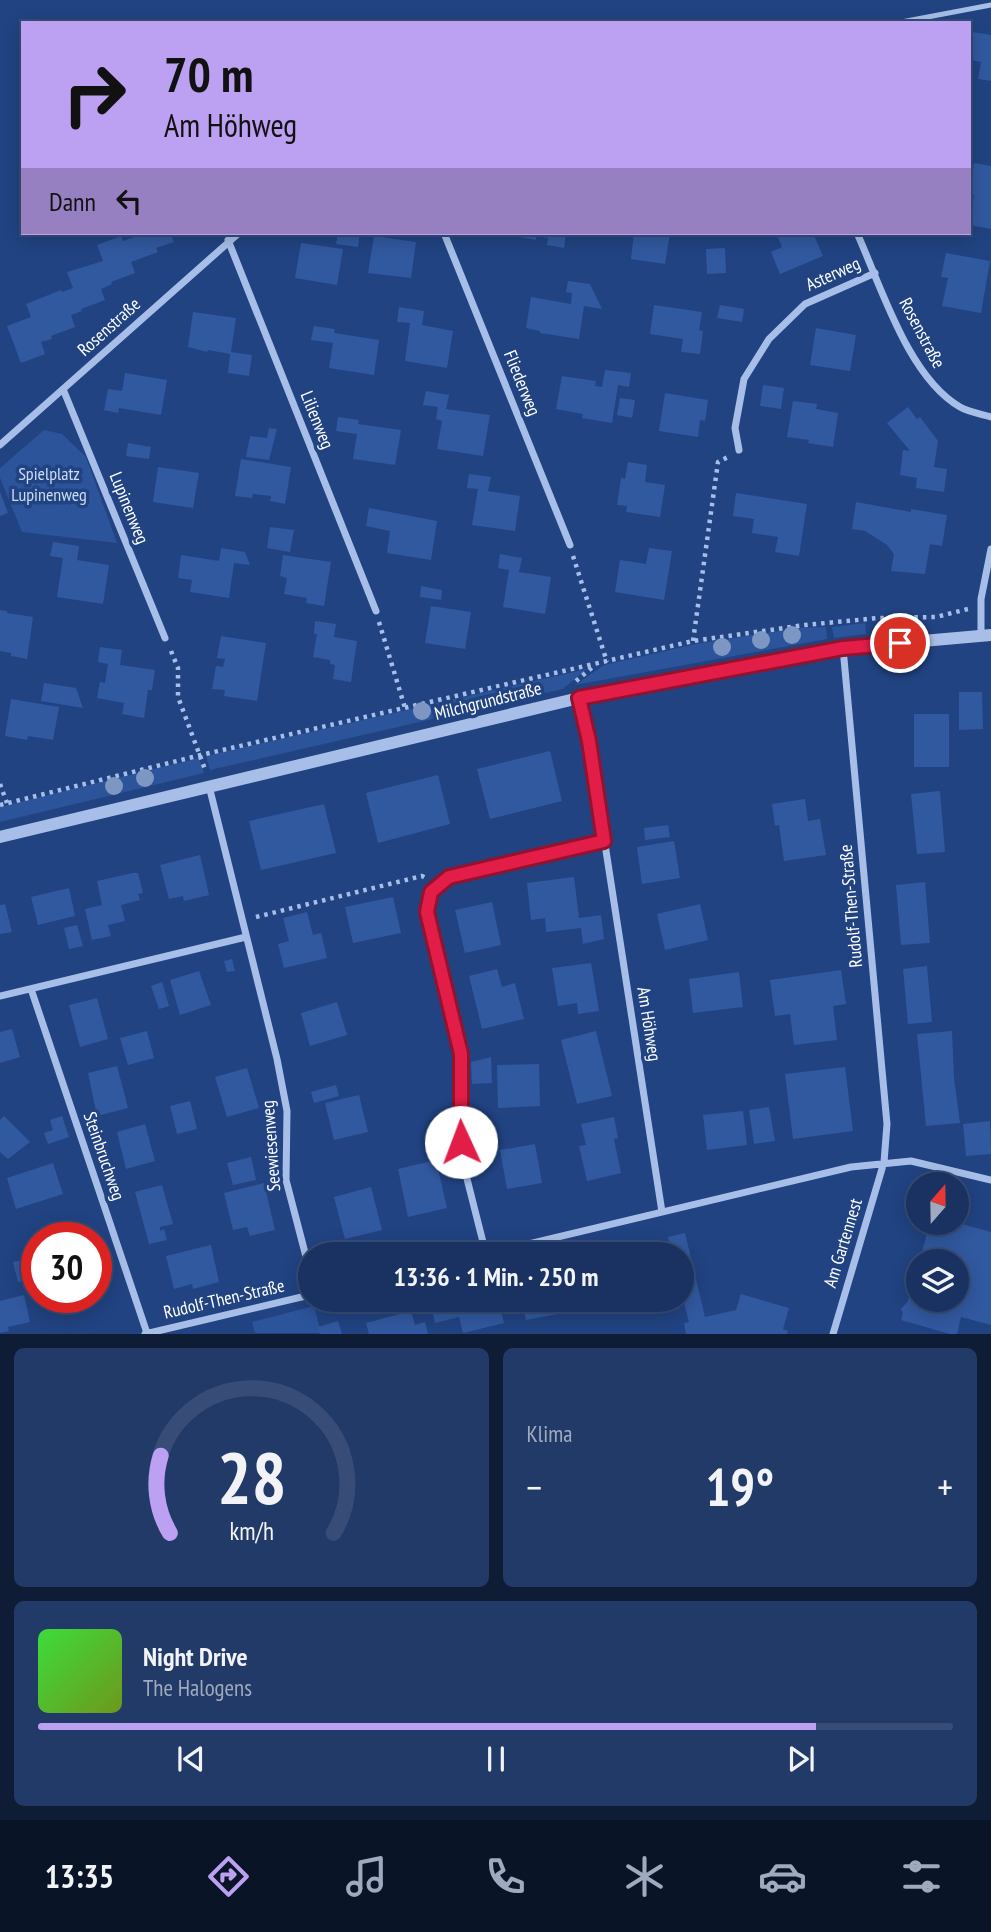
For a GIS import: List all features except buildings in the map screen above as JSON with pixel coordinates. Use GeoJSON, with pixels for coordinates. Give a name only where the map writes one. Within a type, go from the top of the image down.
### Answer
{"type":"FeatureCollection","features":[{"type":"Feature","properties":{"kind":"street","name":"Rosenstraße"},"geometry":{"type":"LineString","coordinates":[[0,445],[236,235]]}},
{"type":"Feature","properties":{"kind":"street","name":"Fliederweg"},"geometry":{"type":"LineString","coordinates":[[445,235],[570,545]]}},
{"type":"Feature","properties":{"kind":"street","name":"Rosenstraße"},"geometry":{"type":"LineString","coordinates":[[858,235],[904,341],[927,379],[961,408],[991,417]]}},
{"type":"Feature","properties":{"kind":"street","name":"Lilienweg"},"geometry":{"type":"LineString","coordinates":[[228,240],[376,611]]}},
{"type":"Feature","properties":{"kind":"street","name":"Asterweg"},"geometry":{"type":"LineString","coordinates":[[738,450],[735,428],[744,379],[769,339],[805,304],[875,273]]}},
{"type":"Feature","properties":{"kind":"street","name":"Lupinenweg"},"geometry":{"type":"LineString","coordinates":[[63,390],[165,638]]}},
{"type":"Feature","properties":{"kind":"street"},"geometry":{"type":"LineString","coordinates":[[986,636],[981,606],[991,549]]}},
{"type":"Feature","properties":{"kind":"street","name":"Milchgrundstraße"},"geometry":{"type":"LineString","coordinates":[[0,837],[579,698],[843,648],[986,636]]}},
{"type":"Feature","properties":{"kind":"street","name":"Rudolf-Then-Straße"},"geometry":{"type":"LineString","coordinates":[[843,648],[887,1124],[884,1162]]}},
{"type":"Feature","properties":{"kind":"street","name":"Am Höhweg"},"geometry":{"type":"LineString","coordinates":[[579,698],[589,741],[662,1212]]}},
{"type":"Feature","properties":{"kind":"street","name":"Seewiesenweg"},"geometry":{"type":"LineString","coordinates":[[209,786],[277,1059],[287,1111],[286,1181],[302,1242]]}},
{"type":"Feature","properties":{"kind":"street"},"geometry":{"type":"LineString","coordinates":[[481,1242],[463,1163],[460,1121],[461,1054],[427,912],[431,892],[449,877],[604,841]]}},
{"type":"Feature","properties":{"kind":"street"},"geometry":{"type":"LineString","coordinates":[[0,996],[246,937]]}},
{"type":"Feature","properties":{"kind":"street","name":"Steinbruchweg"},"geometry":{"type":"LineString","coordinates":[[31,989],[146,1333]]}},
{"type":"Feature","properties":{"kind":"street"},"geometry":{"type":"LineString","coordinates":[[535,1242],[851,1167],[884,1162],[911,1161],[991,1180]]}},
{"type":"Feature","properties":{"kind":"street","name":"Am Gartennest"},"geometry":{"type":"LineString","coordinates":[[833,1334],[884,1162]]}},
{"type":"Feature","properties":{"kind":"street","name":"Rudolf-Then-Straße"},"geometry":{"type":"LineString","coordinates":[[146,1333],[298,1298]]}},
{"type":"Feature","properties":{"kind":"lane"},"geometry":{"type":"LineString","coordinates":[[907,21],[991,5]]}},
{"type":"Feature","properties":{"kind":"path"},"geometry":{"type":"LineString","coordinates":[[693,641],[718,463],[738,450]]}},
{"type":"Feature","properties":{"kind":"path"},"geometry":{"type":"LineString","coordinates":[[570,545],[607,662]]}},
{"type":"Feature","properties":{"kind":"path"},"geometry":{"type":"LineString","coordinates":[[0,805],[201,755],[693,641],[804,625],[878,618],[936,617],[981,606]]}},
{"type":"Feature","properties":{"kind":"path"},"geometry":{"type":"LineString","coordinates":[[376,611],[405,708]]}},
{"type":"Feature","properties":{"kind":"path"},"geometry":{"type":"LineString","coordinates":[[165,638],[178,668],[178,697],[201,755]]}},
{"type":"Feature","properties":{"kind":"path"},"geometry":{"type":"LineString","coordinates":[[0,784],[7,803]]}},
{"type":"Feature","properties":{"kind":"path"},"geometry":{"type":"LineString","coordinates":[[242,920],[422,876],[438,886]]}},
{"type":"Feature","properties":{"kind":"green space","name":"Spielplatz Lupinenweg"},"geometry":{"type":"Polygon","coordinates":[[[44,430],[62,434],[86,457],[117,543],[22,532],[0,478],[0,468],[44,430]]]}},
{"type":"Feature","properties":{"kind":"green space"},"geometry":{"type":"Polygon","coordinates":[[[865,623],[866,634],[834,638],[832,627],[865,623]]]}},
{"type":"Feature","properties":{"kind":"green space"},"geometry":{"type":"Polygon","coordinates":[[[826,627],[827,639],[575,685],[604,665],[696,644],[798,628],[826,627]]]}},
{"type":"Feature","properties":{"kind":"green space"},"geometry":{"type":"Polygon","coordinates":[[[587,669],[563,689],[210,770],[206,756],[587,669]]]}},
{"type":"Feature","properties":{"kind":"green space"},"geometry":{"type":"Polygon","coordinates":[[[199,758],[204,773],[0,822],[0,807],[199,758]]]}},
{"type":"Feature","properties":{"kind":"green space"},"geometry":{"type":"Polygon","coordinates":[[[298,1310],[316,1312],[321,1333],[255,1333],[252,1322],[298,1310]]]}},
{"type":"Feature","properties":{"kind":"route"},"geometry":{"type":"LineString","coordinates":[[461,1142],[461,1054],[427,912],[431,892],[449,877],[604,841],[589,741],[579,698],[843,648],[900,643]]}}]}
